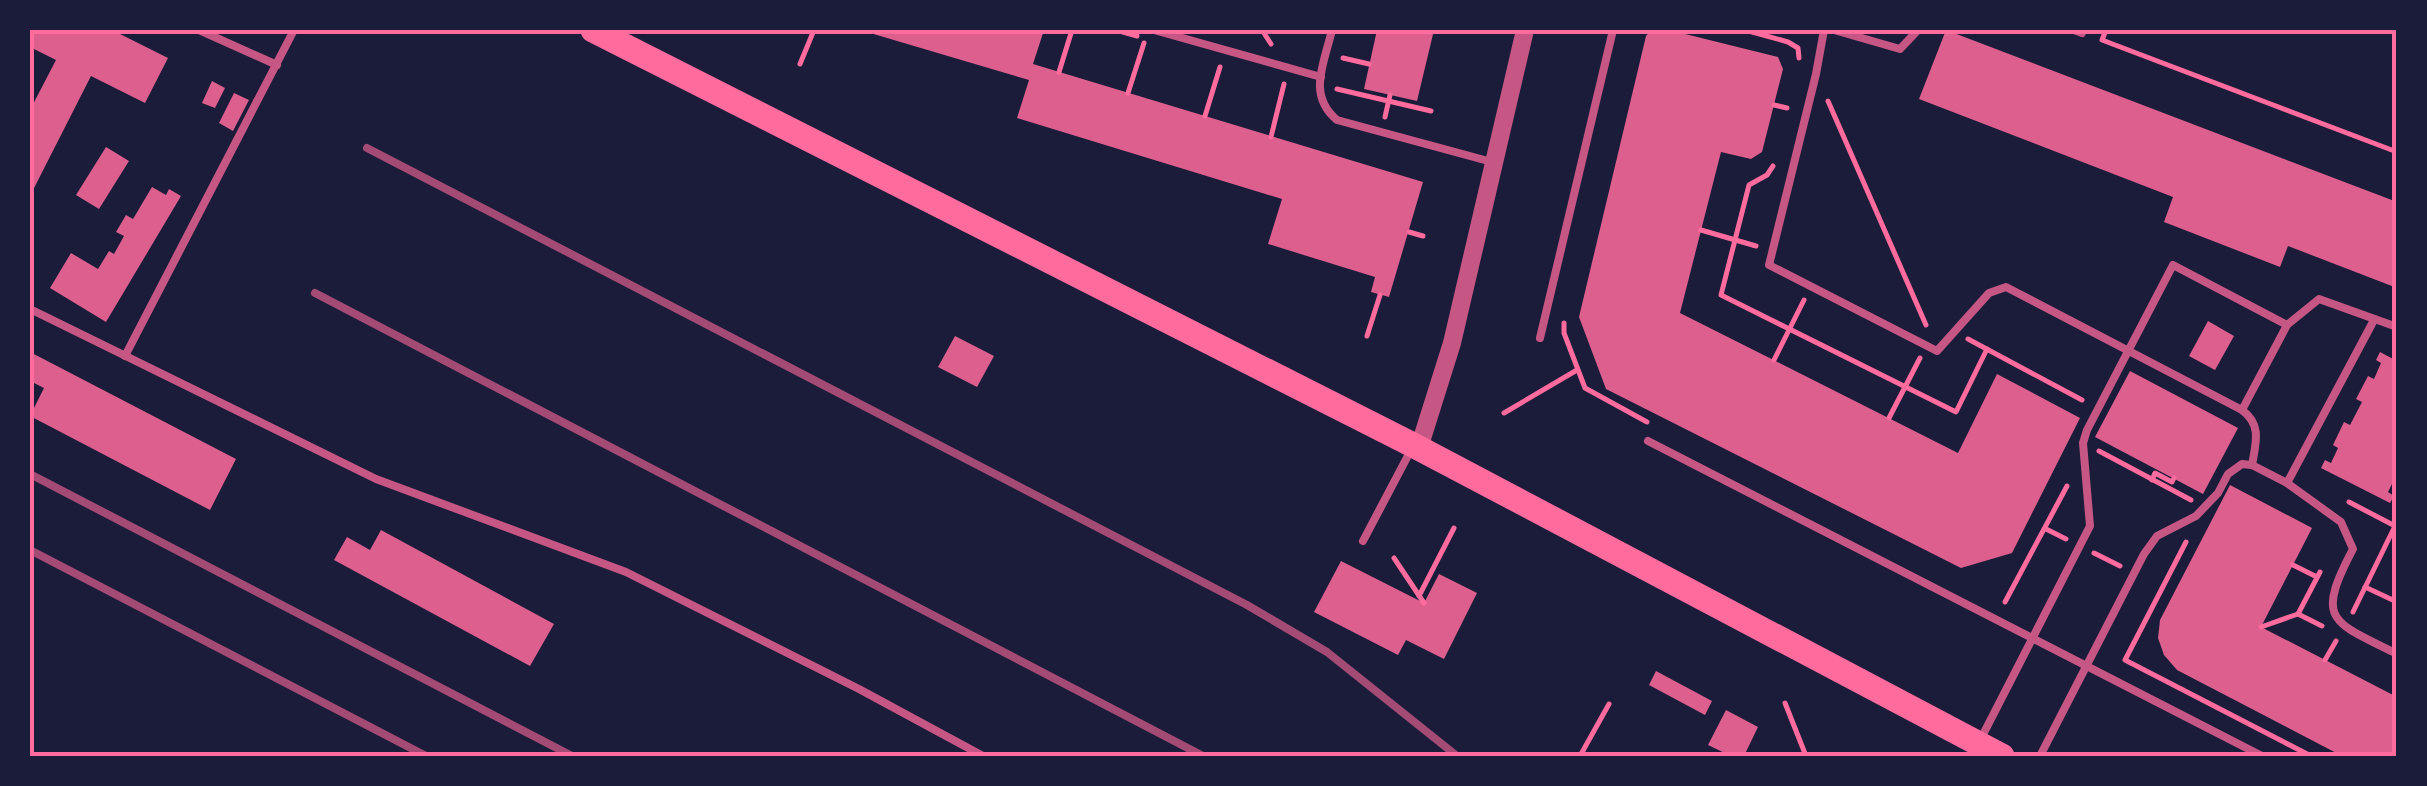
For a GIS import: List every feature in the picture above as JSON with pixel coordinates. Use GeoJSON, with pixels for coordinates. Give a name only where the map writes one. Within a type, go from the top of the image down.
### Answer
{"type":"FeatureCollection","features":[{"type":"Feature","properties":{"kind":"main road"},"geometry":{"type":"LineString","coordinates":[[593,30],[1416,447],[1976,750],[2002,756]]}},
{"type":"Feature","properties":{"kind":"street"},"geometry":{"type":"LineString","coordinates":[[1416,447],[1452,343],[1525,30]]}},
{"type":"Feature","properties":{"kind":"lane"},"geometry":{"type":"LineString","coordinates":[[199,30],[277,65]]}},
{"type":"Feature","properties":{"kind":"lane"},"geometry":{"type":"LineString","coordinates":[[125,356],[294,30]]}},
{"type":"Feature","properties":{"kind":"lane"},"geometry":{"type":"LineString","coordinates":[[1154,30],[1321,77]]}},
{"type":"Feature","properties":{"kind":"lane"},"geometry":{"type":"LineString","coordinates":[[1332,30],[1319,94],[1323,108],[1338,120],[1496,163]]}},
{"type":"Feature","properties":{"kind":"lane"},"geometry":{"type":"LineString","coordinates":[[1540,338],[1613,30]]}},
{"type":"Feature","properties":{"kind":"lane"},"geometry":{"type":"LineString","coordinates":[[1824,30],[1768,265],[1937,350],[1989,293],[2006,287],[2254,418],[2257,431],[2252,465]]}},
{"type":"Feature","properties":{"kind":"lane"},"geometry":{"type":"LineString","coordinates":[[1834,30],[1900,48],[1918,30]]}},
{"type":"Feature","properties":{"kind":"lane"},"geometry":{"type":"LineString","coordinates":[[1976,750],[2090,526],[2083,443],[2173,266],[2194,271],[2286,325]]}},
{"type":"Feature","properties":{"kind":"lane"},"geometry":{"type":"LineString","coordinates":[[2242,410],[2286,325],[2320,299],[2397,327]]}},
{"type":"Feature","properties":{"kind":"lane"},"geometry":{"type":"LineString","coordinates":[[30,309],[376,479],[626,572],[983,756]]}},
{"type":"Feature","properties":{"kind":"lane"},"geometry":{"type":"LineString","coordinates":[[2288,483],[2374,320]]}},
{"type":"Feature","properties":{"kind":"lane"},"geometry":{"type":"LineString","coordinates":[[1648,442],[2262,756]]}},
{"type":"Feature","properties":{"kind":"lane"},"geometry":{"type":"LineString","coordinates":[[1362,541],[1416,447]]}},
{"type":"Feature","properties":{"kind":"lane"},"geometry":{"type":"LineString","coordinates":[[2040,756],[2144,554],[2158,536],[2196,516],[2242,464],[2288,483],[2341,522],[2352,549],[2333,586],[2332,610],[2342,632],[2397,654]]}},
{"type":"Feature","properties":{"kind":"path"},"geometry":{"type":"LineString","coordinates":[[800,64],[814,30]]}},
{"type":"Feature","properties":{"kind":"path"},"geometry":{"type":"LineString","coordinates":[[1059,72],[1072,30]]}},
{"type":"Feature","properties":{"kind":"path"},"geometry":{"type":"LineString","coordinates":[[1745,30],[1788,42],[1798,48],[1800,59]]}},
{"type":"Feature","properties":{"kind":"path"},"geometry":{"type":"LineString","coordinates":[[2106,30],[2102,40],[2397,152]]}},
{"type":"Feature","properties":{"kind":"path"},"geometry":{"type":"LineString","coordinates":[[1128,93],[1145,38]]}},
{"type":"Feature","properties":{"kind":"path"},"geometry":{"type":"LineString","coordinates":[[1334,69],[1337,57],[1369,64]]}},
{"type":"Feature","properties":{"kind":"path"},"geometry":{"type":"LineString","coordinates":[[1204,116],[1222,60]]}},
{"type":"Feature","properties":{"kind":"path"},"geometry":{"type":"LineString","coordinates":[[1816,74],[1937,350]]}},
{"type":"Feature","properties":{"kind":"path"},"geometry":{"type":"LineString","coordinates":[[1332,81],[1338,90],[1389,98],[1431,111]]}},
{"type":"Feature","properties":{"kind":"path"},"geometry":{"type":"LineString","coordinates":[[1774,105],[1787,108],[1791,92]]}},
{"type":"Feature","properties":{"kind":"path"},"geometry":{"type":"LineString","coordinates":[[1773,166],[1767,176],[1749,185],[1721,295],[1956,412],[1986,349]]}},
{"type":"Feature","properties":{"kind":"path"},"geometry":{"type":"LineString","coordinates":[[1701,230],[1772,250]]}},
{"type":"Feature","properties":{"kind":"path"},"geometry":{"type":"LineString","coordinates":[[1409,232],[1424,236]]}},
{"type":"Feature","properties":{"kind":"path"},"geometry":{"type":"LineString","coordinates":[[1774,360],[1810,286]]}},
{"type":"Feature","properties":{"kind":"path"},"geometry":{"type":"LineString","coordinates":[[1367,336],[1380,295]]}},
{"type":"Feature","properties":{"kind":"path"},"geometry":{"type":"LineString","coordinates":[[1564,321],[1564,333],[1585,388],[1650,424]]}},
{"type":"Feature","properties":{"kind":"path"},"geometry":{"type":"LineString","coordinates":[[1954,332],[2098,408]]}},
{"type":"Feature","properties":{"kind":"path"},"geometry":{"type":"LineString","coordinates":[[1889,418],[1926,345]]}},
{"type":"Feature","properties":{"kind":"path"},"geometry":{"type":"LineString","coordinates":[[1504,413],[1576,370]]}},
{"type":"Feature","properties":{"kind":"path"},"geometry":{"type":"LineString","coordinates":[[2094,445],[2100,452],[2189,500],[2200,500]]}},
{"type":"Feature","properties":{"kind":"path"},"geometry":{"type":"LineString","coordinates":[[1989,594],[2007,603],[2069,482],[2070,473]]}},
{"type":"Feature","properties":{"kind":"path"},"geometry":{"type":"LineString","coordinates":[[2152,480],[2156,473],[2172,482],[2174,478]]}},
{"type":"Feature","properties":{"kind":"path"},"geometry":{"type":"LineString","coordinates":[[2325,660],[2397,522]]}},
{"type":"Feature","properties":{"kind":"path"},"geometry":{"type":"LineString","coordinates":[[1394,558],[1421,600],[1454,528]]}},
{"type":"Feature","properties":{"kind":"path"},"geometry":{"type":"LineString","coordinates":[[2193,528],[2125,660],[2311,756]]}},
{"type":"Feature","properties":{"kind":"path"},"geometry":{"type":"LineString","coordinates":[[2293,564],[2317,577]]}},
{"type":"Feature","properties":{"kind":"path"},"geometry":{"type":"LineString","coordinates":[[2261,627],[2298,614],[2323,566]]}},
{"type":"Feature","properties":{"kind":"path"},"geometry":{"type":"LineString","coordinates":[[2365,587],[2397,602]]}},
{"type":"Feature","properties":{"kind":"path"},"geometry":{"type":"LineString","coordinates":[[2298,614],[2325,628]]}},
{"type":"Feature","properties":{"kind":"path"},"geometry":{"type":"LineString","coordinates":[[1785,703],[1806,756]]}},
{"type":"Feature","properties":{"kind":"path"},"geometry":{"type":"LineString","coordinates":[[1580,756],[1609,704]]}},
{"type":"Feature","properties":{"kind":"building"},"geometry":{"type":"Polygon","coordinates":[[[30,30],[112,30],[168,58],[145,103],[91,76],[30,196],[30,110],[56,60],[30,47],[30,30]]]}},
{"type":"Feature","properties":{"kind":"building"},"geometry":{"type":"Polygon","coordinates":[[[860,30],[1044,30],[1033,64],[1423,182],[1389,297],[1371,292],[1375,277],[1268,244],[1282,199],[1017,118],[1029,80],[860,30]]]}},
{"type":"Feature","properties":{"kind":"building"},"geometry":{"type":"Polygon","coordinates":[[[1377,30],[1434,30],[1417,101],[1364,89],[1377,30]]]}},
{"type":"Feature","properties":{"kind":"building"},"geometry":{"type":"Polygon","coordinates":[[[1651,30],[1669,30],[1778,57],[1783,69],[1762,152],[1751,159],[1721,152],[1680,313],[1958,453],[1997,374],[2080,418],[2012,553],[1961,568],[1606,389],[1579,317],[1646,36],[1651,30]]]}},
{"type":"Feature","properties":{"kind":"building"},"geometry":{"type":"Polygon","coordinates":[[[1946,30],[2397,202],[2397,288],[2288,246],[2280,267],[2164,222],[2173,197],[1919,99],[1946,30]]]}},
{"type":"Feature","properties":{"kind":"building"},"geometry":{"type":"Polygon","coordinates":[[[212,81],[225,88],[215,108],[202,103],[212,81]]]}},
{"type":"Feature","properties":{"kind":"building"},"geometry":{"type":"Polygon","coordinates":[[[234,93],[249,100],[233,131],[219,123],[234,93]]]}},
{"type":"Feature","properties":{"kind":"building"},"geometry":{"type":"Polygon","coordinates":[[[106,147],[129,161],[99,209],[76,195],[106,147]]]}},
{"type":"Feature","properties":{"kind":"building"},"geometry":{"type":"Polygon","coordinates":[[[152,187],[166,195],[169,189],[181,196],[106,322],[50,288],[71,253],[98,269],[109,251],[114,254],[124,236],[116,232],[126,215],[133,219],[152,187]]]}},
{"type":"Feature","properties":{"kind":"building"},"geometry":{"type":"Polygon","coordinates":[[[2208,321],[2234,336],[2215,370],[2189,356],[2208,321]]]}},
{"type":"Feature","properties":{"kind":"building"},"geometry":{"type":"Polygon","coordinates":[[[955,336],[994,356],[977,387],[938,367],[955,336]]]}},
{"type":"Feature","properties":{"kind":"building"},"geometry":{"type":"Polygon","coordinates":[[[30,352],[236,459],[210,510],[30,416],[44,388],[30,381],[30,352]]]}},
{"type":"Feature","properties":{"kind":"building"},"geometry":{"type":"Polygon","coordinates":[[[2380,352],[2397,361],[2397,474],[2388,492],[2394,496],[2390,503],[2321,468],[2325,460],[2331,463],[2338,448],[2333,445],[2344,422],[2350,425],[2362,402],[2356,399],[2368,376],[2374,379],[2381,363],[2376,360],[2380,352]]]}},
{"type":"Feature","properties":{"kind":"building"},"geometry":{"type":"Polygon","coordinates":[[[2130,371],[2238,428],[2203,494],[2095,437],[2130,371]]]}},
{"type":"Feature","properties":{"kind":"building"},"geometry":{"type":"Polygon","coordinates":[[[2230,485],[2312,528],[2261,627],[2397,697],[2397,756],[2342,756],[2177,670],[2164,655],[2158,638],[2160,620],[2230,485]]]}},
{"type":"Feature","properties":{"kind":"building"},"geometry":{"type":"Polygon","coordinates":[[[381,530],[554,624],[530,666],[334,560],[347,537],[370,550],[381,530]]]}},
{"type":"Feature","properties":{"kind":"building"},"geometry":{"type":"Polygon","coordinates":[[[1341,561],[1424,603],[1439,574],[1477,593],[1444,659],[1406,640],[1398,655],[1314,612],[1341,561]]]}},
{"type":"Feature","properties":{"kind":"building"},"geometry":{"type":"Polygon","coordinates":[[[1656,671],[1712,701],[1705,715],[1649,685],[1656,671]]]}},
{"type":"Feature","properties":{"kind":"building"},"geometry":{"type":"Polygon","coordinates":[[[1726,710],[1758,727],[1744,756],[1731,756],[1708,745],[1726,710]]]}},
{"type":"Feature","properties":{"kind":"railway"},"geometry":{"type":"LineString","coordinates":[[367,148],[1247,605],[1327,652],[1457,756]]}},
{"type":"Feature","properties":{"kind":"railway"},"geometry":{"type":"LineString","coordinates":[[315,293],[1203,756]]}},
{"type":"Feature","properties":{"kind":"railway"},"geometry":{"type":"LineString","coordinates":[[30,474],[572,756]]}},
{"type":"Feature","properties":{"kind":"railway"},"geometry":{"type":"LineString","coordinates":[[30,550],[426,756]]}}]}
